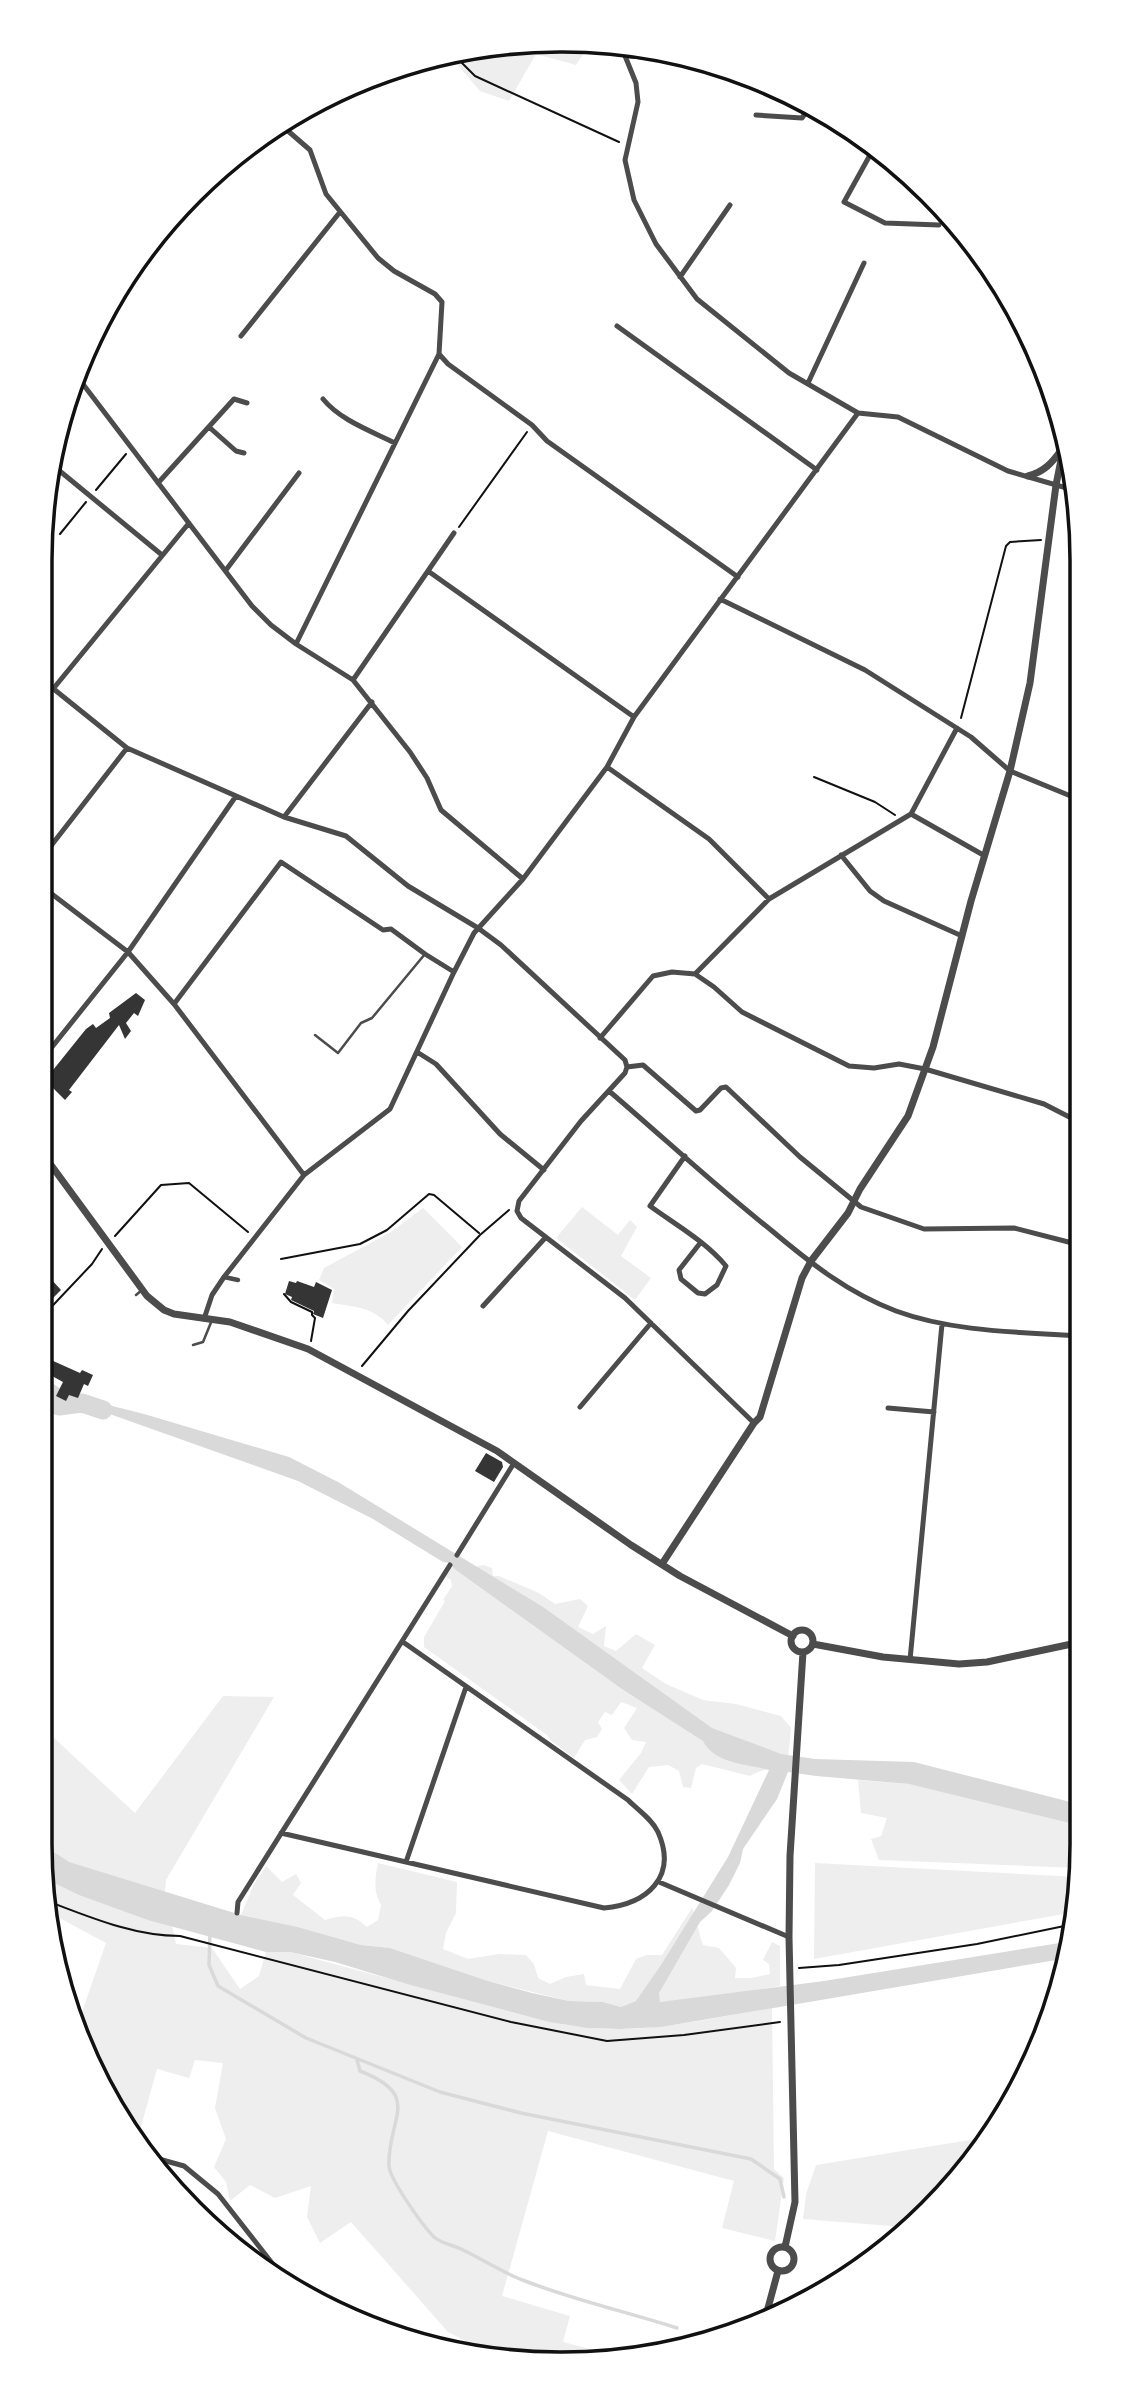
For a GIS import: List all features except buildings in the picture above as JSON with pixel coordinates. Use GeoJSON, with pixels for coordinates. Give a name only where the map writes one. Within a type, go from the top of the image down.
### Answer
{"type":"FeatureCollection","features":[{"type":"Feature","properties":{"kind":"street"},"geometry":{"type":"LineString","coordinates":[[627,57],[636,83],[638,102],[625,160],[634,200],[656,244],[697,299],[789,373],[858,413],[898,417],[1008,471],[1064,487]]}},
{"type":"Feature","properties":{"kind":"street"},"geometry":{"type":"LineString","coordinates":[[756,115],[803,118],[804,115]]}},
{"type":"Feature","properties":{"kind":"street"},"geometry":{"type":"LineString","coordinates":[[288,132],[310,150],[326,194],[378,258],[442,302],[439,354],[296,645]]}},
{"type":"Feature","properties":{"kind":"street"},"geometry":{"type":"LineString","coordinates":[[869,157],[844,202],[886,223],[939,225]]}},
{"type":"Feature","properties":{"kind":"street"},"geometry":{"type":"LineString","coordinates":[[680,277],[730,205]]}},
{"type":"Feature","properties":{"kind":"street"},"geometry":{"type":"LineString","coordinates":[[241,336],[340,212]]}},
{"type":"Feature","properties":{"kind":"street"},"geometry":{"type":"LineString","coordinates":[[808,383],[864,263]]}},
{"type":"Feature","properties":{"kind":"street"},"geometry":{"type":"LineString","coordinates":[[617,326],[817,470]]}},
{"type":"Feature","properties":{"kind":"street"},"geometry":{"type":"LineString","coordinates":[[439,354],[448,364],[532,425],[547,441],[738,577]]}},
{"type":"Feature","properties":{"kind":"street"},"geometry":{"type":"LineString","coordinates":[[84,385],[252,606],[296,645],[354,680],[410,752],[427,778],[441,810],[523,879]]}},
{"type":"Feature","properties":{"kind":"street"},"geometry":{"type":"LineString","coordinates":[[158,483],[234,399],[247,403]]}},
{"type":"Feature","properties":{"kind":"street"},"geometry":{"type":"LineString","coordinates":[[323,399],[329,407],[361,427],[395,443]]}},
{"type":"Feature","properties":{"kind":"street"},"geometry":{"type":"LineString","coordinates":[[208,1320],[212,1295],[304,1175],[390,1108],[454,972],[478,928],[523,879],[607,767],[634,717],[858,413]]}},
{"type":"Feature","properties":{"kind":"street"},"geometry":{"type":"LineString","coordinates":[[209,427],[236,451],[244,453]]}},
{"type":"Feature","properties":{"kind":"street"},"geometry":{"type":"LineString","coordinates":[[1028,476],[1039,473],[1058,454]]}},
{"type":"Feature","properties":{"kind":"street"},"geometry":{"type":"LineString","coordinates":[[662,1564],[763,1411],[802,1278],[811,1261],[848,1213],[860,1189],[908,1116],[945,1007],[962,936],[1010,771],[1030,683],[1060,464]]}},
{"type":"Feature","properties":{"kind":"street"},"geometry":{"type":"LineString","coordinates":[[61,472],[162,555]]}},
{"type":"Feature","properties":{"kind":"street"},"geometry":{"type":"LineString","coordinates":[[226,570],[299,472]]}},
{"type":"Feature","properties":{"kind":"street"},"geometry":{"type":"LineString","coordinates":[[189,523],[54,689],[127,748],[284,817],[346,836],[408,886],[501,945],[625,1059],[625,1073],[581,1121],[519,1201],[517,1211],[521,1218],[625,1298],[754,1423]]}},
{"type":"Feature","properties":{"kind":"street"},"geometry":{"type":"LineString","coordinates":[[354,680],[454,533]]}},
{"type":"Feature","properties":{"kind":"street"},"geometry":{"type":"LineString","coordinates":[[428,571],[634,717]]}},
{"type":"Feature","properties":{"kind":"street"},"geometry":{"type":"LineString","coordinates":[[720,598],[865,670],[971,737],[1010,771],[1070,796]]}},
{"type":"Feature","properties":{"kind":"street"},"geometry":{"type":"LineString","coordinates":[[284,817],[372,702]]}},
{"type":"Feature","properties":{"kind":"street"},"geometry":{"type":"LineString","coordinates":[[695,974],[769,899],[911,814],[957,728]]}},
{"type":"Feature","properties":{"kind":"street"},"geometry":{"type":"LineString","coordinates":[[52,845],[127,748]]}},
{"type":"Feature","properties":{"kind":"street"},"geometry":{"type":"LineString","coordinates":[[607,767],[709,839],[769,899]]}},
{"type":"Feature","properties":{"kind":"street"},"geometry":{"type":"LineString","coordinates":[[52,1047],[128,952],[236,796]]}},
{"type":"Feature","properties":{"kind":"street"},"geometry":{"type":"LineString","coordinates":[[911,814],[985,856]]}},
{"type":"Feature","properties":{"kind":"street"},"geometry":{"type":"LineString","coordinates":[[841,855],[870,891],[884,901],[962,936]]}},
{"type":"Feature","properties":{"kind":"street"},"geometry":{"type":"LineString","coordinates":[[174,1004],[281,862],[383,930],[391,929],[454,972]]}},
{"type":"Feature","properties":{"kind":"street"},"geometry":{"type":"LineString","coordinates":[[52,894],[128,952],[174,1004],[304,1175]]}},
{"type":"Feature","properties":{"kind":"street"},"geometry":{"type":"LineString","coordinates":[[600,1038],[653,976],[672,972],[695,974],[742,1012],[849,1066],[874,1068],[899,1064],[925,1069],[1044,1104],[1070,1117]]}},
{"type":"Feature","properties":{"kind":"street"},"geometry":{"type":"LineString","coordinates":[[417,1052],[436,1065],[500,1134],[544,1170]]}},
{"type":"Feature","properties":{"kind":"street"},"geometry":{"type":"LineString","coordinates":[[627,1067],[643,1065],[696,1111],[721,1088],[726,1087],[800,1157],[861,1207],[924,1228],[1014,1228],[1070,1242]]}},
{"type":"Feature","properties":{"kind":"street"},"geometry":{"type":"LineString","coordinates":[[609,1091],[733,1200],[858,1294],[896,1311],[942,1324],[1070,1335]]}},
{"type":"Feature","properties":{"kind":"street"},"geometry":{"type":"LineString","coordinates":[[685,1156],[650,1206],[701,1242],[715,1253],[726,1266],[717,1285],[705,1294],[698,1293],[681,1279],[679,1270],[701,1242]]}},
{"type":"Feature","properties":{"kind":"street"},"geometry":{"type":"LineString","coordinates":[[52,1167],[139,1292],[164,1310],[251,1328],[308,1349],[514,1462],[631,1545],[680,1576],[793,1636]]}},
{"type":"Feature","properties":{"kind":"street"},"geometry":{"type":"LineString","coordinates":[[483,1306],[547,1237]]}},
{"type":"Feature","properties":{"kind":"street"},"geometry":{"type":"LineString","coordinates":[[224,1277],[238,1280]]}},
{"type":"Feature","properties":{"kind":"street"},"geometry":{"type":"LineString","coordinates":[[580,1407],[651,1323]]}},
{"type":"Feature","properties":{"kind":"street"},"geometry":{"type":"LineString","coordinates":[[910,1660],[942,1324]]}},
{"type":"Feature","properties":{"kind":"street"},"geometry":{"type":"LineString","coordinates":[[888,1408],[934,1412]]}},
{"type":"Feature","properties":{"kind":"street"},"geometry":{"type":"LineString","coordinates":[[457,1555],[514,1462]]}},
{"type":"Feature","properties":{"kind":"street"},"geometry":{"type":"LineString","coordinates":[[237,1913],[239,1902],[281,1833],[450,1565]]}},
{"type":"Feature","properties":{"kind":"street"},"geometry":{"type":"LineString","coordinates":[[793,1636],[801,1630],[808,1632],[813,1637],[813,1644]]}},
{"type":"Feature","properties":{"kind":"street"},"geometry":{"type":"LineString","coordinates":[[793,1636],[793,1646],[803,1652]]}},
{"type":"Feature","properties":{"kind":"street"},"geometry":{"type":"LineString","coordinates":[[281,1833],[604,1908],[617,1907],[648,1895],[659,1882],[663,1861],[658,1833],[628,1800],[402,1642]]}},
{"type":"Feature","properties":{"kind":"street"},"geometry":{"type":"LineString","coordinates":[[813,1644],[910,1660],[959,1664],[987,1662],[1070,1644]]}},
{"type":"Feature","properties":{"kind":"street"},"geometry":{"type":"LineString","coordinates":[[785,2247],[794,2202],[790,1856],[799,1748],[803,1652],[813,1644]]}},
{"type":"Feature","properties":{"kind":"street"},"geometry":{"type":"LineString","coordinates":[[406,1862],[466,1687]]}},
{"type":"Feature","properties":{"kind":"street"},"geometry":{"type":"LineString","coordinates":[[659,1882],[789,1937]]}},
{"type":"Feature","properties":{"kind":"street"},"geometry":{"type":"LineString","coordinates":[[164,2161],[184,2166],[218,2194],[269,2260]]}},
{"type":"Feature","properties":{"kind":"street"},"geometry":{"type":"LineString","coordinates":[[777,2247],[785,2247],[792,2252],[794,2260],[787,2270],[778,2271],[771,2265],[770,2257],[777,2247]]}},
{"type":"Feature","properties":{"kind":"street"},"geometry":{"type":"LineString","coordinates":[[768,2307],[778,2271]]}},
{"type":"Feature","properties":{"kind":"lane"},"geometry":{"type":"LineString","coordinates":[[315,1035],[338,1053],[361,1023],[372,1018],[425,954]]}},
{"type":"Feature","properties":{"kind":"lane"},"geometry":{"type":"LineString","coordinates":[[193,1345],[203,1342],[208,1320]]}},
{"type":"Feature","properties":{"kind":"path"},"geometry":{"type":"LineString","coordinates":[[461,62],[475,76],[628,147]]}},
{"type":"Feature","properties":{"kind":"path"},"geometry":{"type":"LineString","coordinates":[[454,533],[532,425]]}},
{"type":"Feature","properties":{"kind":"path"},"geometry":{"type":"LineString","coordinates":[[957,728],[1006,546],[1010,542],[1049,539]]}},
{"type":"Feature","properties":{"kind":"path"},"geometry":{"type":"LineString","coordinates":[[814,777],[875,802],[900,821]]}},
{"type":"Feature","properties":{"kind":"path"},"geometry":{"type":"LineString","coordinates":[[52,1306],[161,1185],[189,1183],[255,1238]]}},
{"type":"Feature","properties":{"kind":"path"},"geometry":{"type":"LineString","coordinates":[[281,1259],[360,1244],[387,1230],[429,1194],[434,1195],[481,1235]]}},
{"type":"Feature","properties":{"kind":"path"},"geometry":{"type":"LineString","coordinates":[[355,1374],[408,1311],[481,1235],[507,1210],[517,1211]]}},
{"type":"Feature","properties":{"kind":"path"},"geometry":{"type":"LineString","coordinates":[[284,1294],[291,1302],[312,1312],[315,1318],[313,1337],[308,1349]]}},
{"type":"Feature","properties":{"kind":"path"},"geometry":{"type":"LineString","coordinates":[[57,1904],[125,1929],[158,1936],[180,1936],[510,2022],[607,2041],[684,2035],[791,2020]]}},
{"type":"Feature","properties":{"kind":"path"},"geometry":{"type":"LineString","coordinates":[[790,1972],[977,1944],[1062,1926]]}},
{"type":"Feature","properties":{"kind":"shaded area"},"geometry":{"type":"Polygon","coordinates":[[[584,53],[576,65],[536,54],[509,101],[480,91],[456,63],[528,54],[584,53]]]}},
{"type":"Feature","properties":{"kind":"shaded area"},"geometry":{"type":"Polygon","coordinates":[[[582,1207],[618,1235],[630,1220],[637,1227],[621,1256],[651,1278],[635,1300],[556,1238],[582,1207]]]}},
{"type":"Feature","properties":{"kind":"shaded area"},"geometry":{"type":"Polygon","coordinates":[[[423,1208],[462,1247],[388,1325],[370,1311],[332,1303],[334,1289],[319,1280],[324,1268],[391,1232],[423,1208]]]}},
{"type":"Feature","properties":{"kind":"shaded area"},"geometry":{"type":"Polygon","coordinates":[[[52,1383],[69,1395],[289,1457],[338,1482],[543,1607],[712,1728],[781,1754],[815,1759],[914,1762],[1070,1802],[1070,1823],[909,1784],[788,1772],[777,1799],[743,1849],[740,1863],[729,1885],[712,1911],[700,1922],[659,1993],[660,2002],[824,1981],[1060,1943],[1056,1960],[661,2027],[587,2028],[549,2022],[335,1962],[290,1952],[266,1952],[148,1920],[55,1883],[52,1851],[69,1862],[241,1915],[298,1927],[361,1945],[390,1948],[532,1993],[569,2001],[603,2002],[621,2007],[636,2001],[661,1965],[728,1857],[769,1770],[732,1762],[715,1754],[703,1741],[622,1689],[449,1563],[443,1562],[373,1519],[298,1481],[73,1401],[59,1409],[52,1406],[52,1383]]]}},
{"type":"Feature","properties":{"kind":"shaded area"},"geometry":{"type":"Polygon","coordinates":[[[462,1562],[471,1567],[484,1565],[492,1568],[493,1576],[539,1593],[555,1604],[580,1599],[588,1606],[578,1627],[593,1634],[606,1626],[604,1646],[616,1651],[636,1634],[655,1645],[642,1668],[666,1684],[703,1700],[736,1704],[781,1716],[791,1728],[788,1759],[750,1776],[702,1764],[696,1768],[691,1788],[683,1787],[679,1771],[668,1765],[649,1767],[632,1794],[619,1780],[641,1753],[646,1742],[632,1740],[624,1728],[637,1708],[621,1702],[612,1715],[605,1712],[598,1722],[602,1729],[597,1737],[585,1740],[574,1758],[547,1735],[424,1647],[424,1637],[452,1586],[451,1580],[445,1576],[453,1566],[462,1562]]]}},
{"type":"Feature","properties":{"kind":"shaded area"},"geometry":{"type":"Polygon","coordinates":[[[223,1696],[274,1697],[166,1880],[165,1892],[176,1944],[212,1948],[240,1989],[259,1976],[266,1952],[290,1952],[549,2022],[584,2027],[658,2027],[772,2008],[774,2169],[784,2178],[775,2241],[722,2228],[734,2181],[548,2131],[502,2296],[570,2316],[563,2342],[594,2350],[528,2350],[470,2343],[448,2332],[351,2222],[320,2243],[307,2217],[311,2186],[275,2198],[250,2185],[230,2201],[226,2182],[214,2167],[226,2139],[215,2108],[223,2063],[195,2060],[189,2078],[157,2069],[140,2129],[91,2038],[82,2013],[106,1943],[58,1917],[52,1843],[52,1736],[135,1813],[223,1696]]]}},
{"type":"Feature","properties":{"kind":"shaded area"},"geometry":{"type":"Polygon","coordinates":[[[858,1780],[909,1784],[1070,1823],[1069,1868],[879,1860],[871,1839],[881,1836],[887,1818],[861,1813],[858,1780]]]}},
{"type":"Feature","properties":{"kind":"shaded area"},"geometry":{"type":"Polygon","coordinates":[[[378,1863],[457,1882],[456,1913],[446,1933],[443,1949],[468,1959],[499,1954],[526,1955],[534,1964],[538,1978],[550,1984],[566,1977],[584,1974],[586,1985],[620,1989],[636,1959],[647,1955],[662,1955],[692,1908],[703,1945],[719,1948],[736,1968],[735,1978],[770,1974],[769,1964],[763,1960],[772,1942],[780,1946],[780,1986],[714,1997],[659,2002],[636,2001],[621,2007],[603,2002],[569,2001],[488,1981],[390,1948],[361,1945],[298,1927],[241,1915],[254,1884],[266,1866],[282,1882],[296,1874],[301,1883],[293,1895],[325,1920],[347,1916],[357,1919],[367,1927],[378,1920],[381,1905],[375,1885],[378,1863]]]}},
{"type":"Feature","properties":{"kind":"shaded area"},"geometry":{"type":"Polygon","coordinates":[[[815,1863],[1068,1876],[1064,1914],[814,1959],[815,1863]]]}},
{"type":"Feature","properties":{"kind":"shaded area"},"geometry":{"type":"Polygon","coordinates":[[[974,2139],[921,2203],[895,2226],[803,2219],[806,2194],[816,2165],[974,2139]]]}},
{"type":"Feature","properties":{"kind":"waterway"},"geometry":{"type":"LineString","coordinates":[[52,1400],[59,1406],[82,1403],[103,1410]]}},
{"type":"Feature","properties":{"kind":"waterway"},"geometry":{"type":"LineString","coordinates":[[210,1933],[209,1965],[218,1986],[306,2038],[440,2092],[521,2113],[751,2159],[780,2179],[784,2197]]}},
{"type":"Feature","properties":{"kind":"waterway"},"geometry":{"type":"LineString","coordinates":[[357,2060],[360,2071],[380,2080],[397,2099],[398,2110],[389,2166],[408,2203],[434,2237],[525,2281],[677,2328]]}}]}
